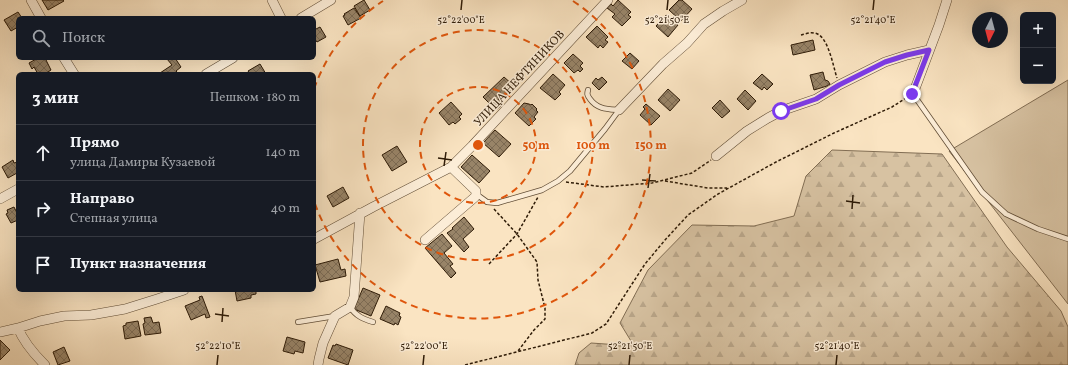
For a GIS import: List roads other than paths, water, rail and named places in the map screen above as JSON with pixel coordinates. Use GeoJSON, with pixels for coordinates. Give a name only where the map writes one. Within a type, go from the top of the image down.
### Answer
{"type":"FeatureCollection","features":[{"type":"Feature","properties":{"kind":"street"},"geometry":{"type":"LineString","coordinates":[[32,0],[40,16]]}},
{"type":"Feature","properties":{"kind":"street"},"geometry":{"type":"LineString","coordinates":[[272,0],[280,16]]}},
{"type":"Feature","properties":{"kind":"street"},"geometry":{"type":"LineString","coordinates":[[304,16],[330,0]]}},
{"type":"Feature","properties":{"kind":"street","name":"УЛИЦА НЕФТЯНИКОВ"},"geometry":{"type":"LineString","coordinates":[[316,238],[360,213],[451,167],[608,0]]}},
{"type":"Feature","properties":{"kind":"street"},"geometry":{"type":"LineString","coordinates":[[619,110],[663,64],[687,43],[704,24],[742,0]]}},
{"type":"Feature","properties":{"kind":"street"},"geometry":{"type":"LineString","coordinates":[[912,94],[939,25],[947,0]]}},
{"type":"Feature","properties":{"kind":"street"},"geometry":{"type":"LineString","coordinates":[[716,156],[747,131],[781,111],[816,99],[839,85],[885,62],[929,50]]}},
{"type":"Feature","properties":{"kind":"street"},"geometry":{"type":"LineString","coordinates":[[65,60],[73,72]]}},
{"type":"Feature","properties":{"kind":"street"},"geometry":{"type":"LineString","coordinates":[[209,72],[230,60]]}},
{"type":"Feature","properties":{"kind":"street"},"geometry":{"type":"LineString","coordinates":[[425,240],[475,197],[476,191],[451,167]]}},
{"type":"Feature","properties":{"kind":"street"},"geometry":{"type":"LineString","coordinates":[[0,199],[16,190]]}},
{"type":"Feature","properties":{"kind":"street"},"geometry":{"type":"LineString","coordinates":[[318,365],[323,343],[335,316],[350,306],[354,297],[360,213]]}},
{"type":"Feature","properties":{"kind":"street"},"geometry":{"type":"LineString","coordinates":[[0,332],[52,318],[90,315],[125,309],[178,292]]}},
{"type":"Feature","properties":{"kind":"street"},"geometry":{"type":"LineString","coordinates":[[18,328],[21,336],[32,352],[45,365]]}},
{"type":"Feature","properties":{"kind":"lane"},"geometry":{"type":"LineString","coordinates":[[476,194],[487,202],[497,203],[542,190],[558,181],[570,171],[619,110],[597,107],[588,97],[588,90]]}},
{"type":"Feature","properties":{"kind":"lane"},"geometry":{"type":"LineString","coordinates":[[912,94],[982,192],[1006,214],[1038,229],[1068,238]]}},
{"type":"Feature","properties":{"kind":"lane"},"geometry":{"type":"LineString","coordinates":[[350,306],[354,313],[373,322]]}},
{"type":"Feature","properties":{"kind":"lane"},"geometry":{"type":"LineString","coordinates":[[298,322],[335,316]]}}]}
